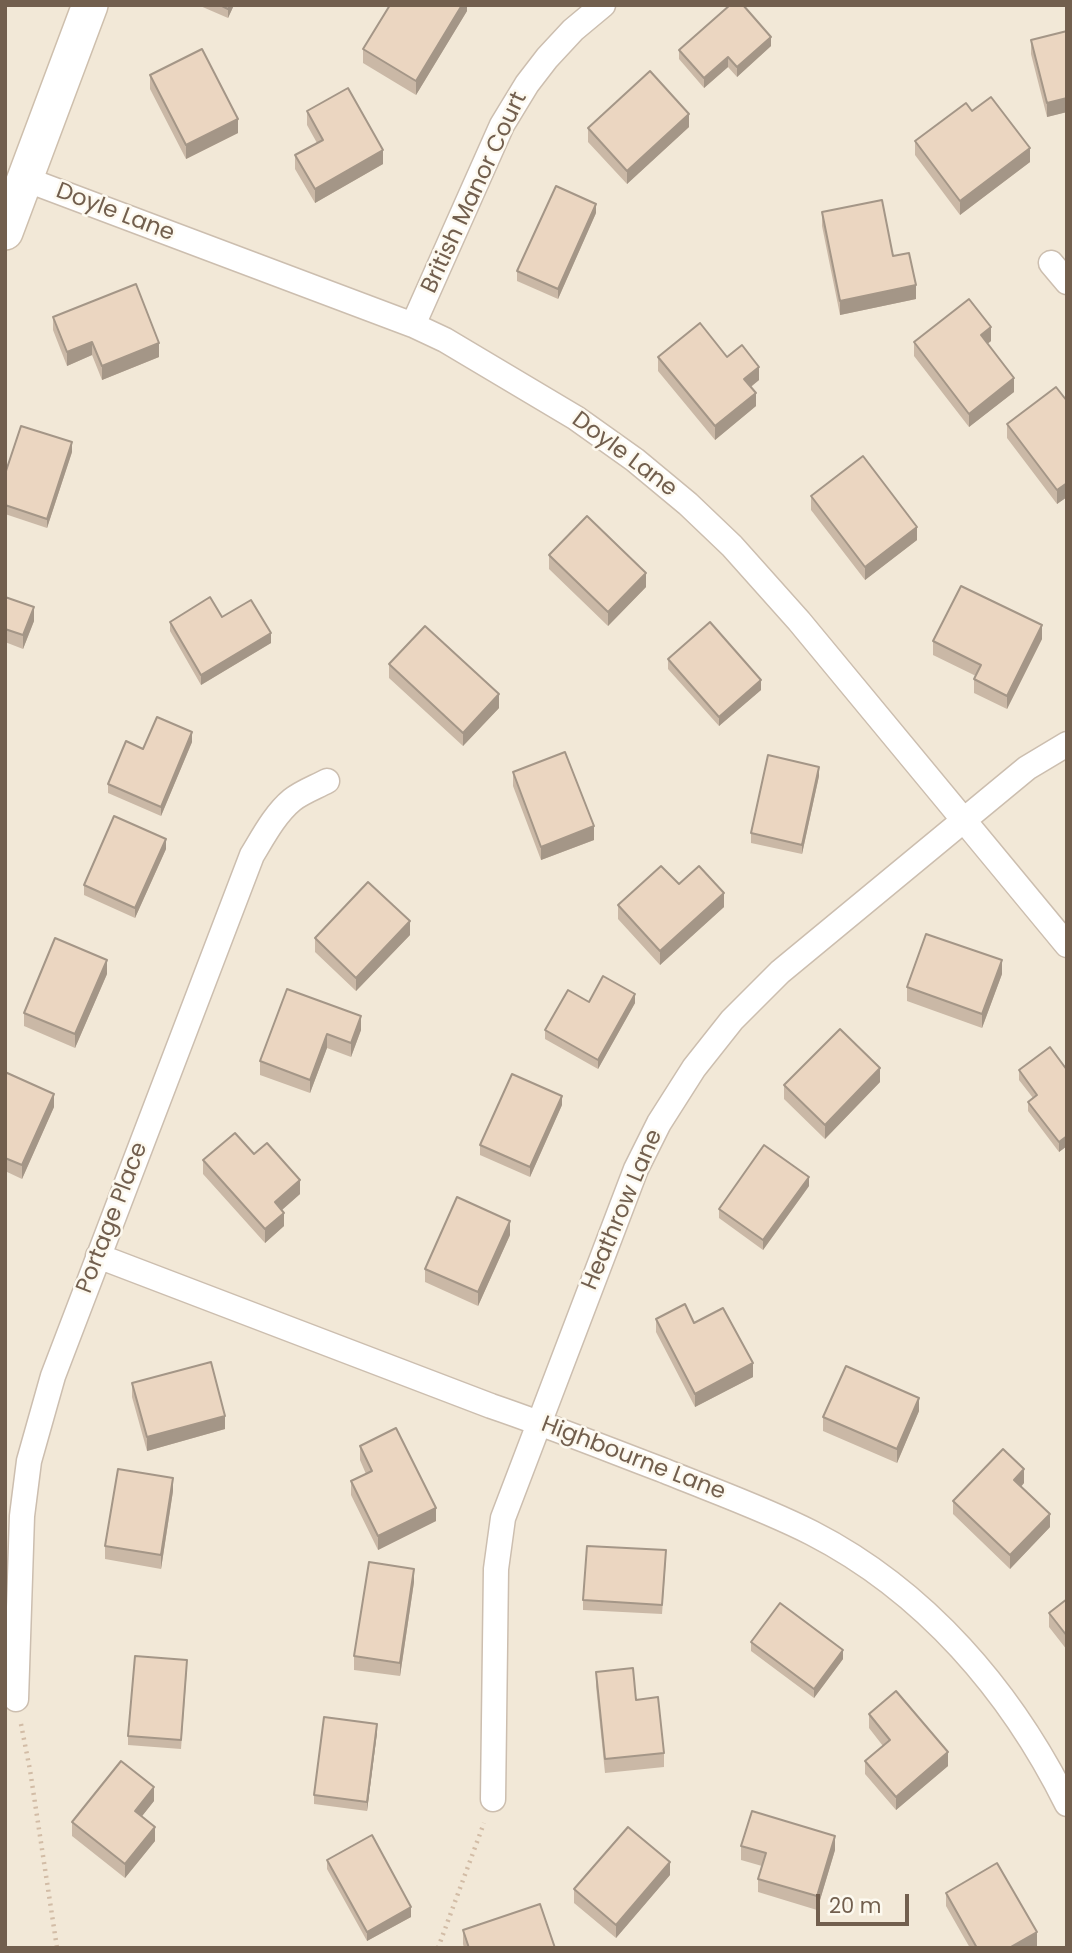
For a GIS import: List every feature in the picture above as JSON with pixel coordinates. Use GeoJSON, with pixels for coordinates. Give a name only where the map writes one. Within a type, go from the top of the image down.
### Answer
{"type":"FeatureCollection","features":[{"type":"Feature","properties":{"kind":"street"},"geometry":{"type":"LineString","coordinates":[[5,232],[90,5]]}},
{"type":"Feature","properties":{"kind":"street","name":"British Manor Court"},"geometry":{"type":"LineString","coordinates":[[413,326],[502,125],[514,104],[547,58],[573,30],[603,5]]}},
{"type":"Feature","properties":{"kind":"street","name":"Doyle Lane"},"geometry":{"type":"LineString","coordinates":[[25,179],[445,340],[576,418],[635,460],[688,504],[732,546],[799,621],[1067,945]]}},
{"type":"Feature","properties":{"kind":"street","name":"Heathrow Lane"},"geometry":{"type":"LineString","coordinates":[[493,1800],[496,1569],[503,1518],[636,1169],[659,1123],[694,1068],[732,1020],[780,972],[1027,768],[1067,744]]}},
{"type":"Feature","properties":{"kind":"street","name":"Portage Place"},"geometry":{"type":"LineString","coordinates":[[16,1699],[22,1516],[29,1461],[52,1376],[252,855],[266,832],[294,798],[327,781]]}},
{"type":"Feature","properties":{"kind":"street","name":"Highbourne Lane"},"geometry":{"type":"LineString","coordinates":[[98,1256],[539,1422],[747,1503],[813,1533],[892,1584],[965,1651],[1011,1708],[1067,1804]]}},
{"type":"Feature","properties":{"kind":"path"},"geometry":{"type":"LineString","coordinates":[[16,1699],[30,1770],[57,1948]]}},
{"type":"Feature","properties":{"kind":"path"},"geometry":{"type":"LineString","coordinates":[[438,1948],[493,1800]]}},
{"type":"Feature","properties":{"kind":"shaded area"},"geometry":{"type":"Polygon","coordinates":[[[5,5],[1067,5],[1067,1948],[5,1948],[5,5]]]}},
{"type":"Feature","properties":{"kind":"building"},"geometry":{"type":"Polygon","coordinates":[[[390,5],[462,5],[416,81],[363,49],[390,5]]]}},
{"type":"Feature","properties":{"kind":"building"},"geometry":{"type":"Polygon","coordinates":[[[730,5],[743,5],[771,37],[737,67],[728,57],[704,78],[679,50],[730,5]]]}},
{"type":"Feature","properties":{"kind":"building"},"geometry":{"type":"Polygon","coordinates":[[[1067,31],[1067,98],[1047,103],[1031,40],[1067,31]]]}},
{"type":"Feature","properties":{"kind":"building"},"geometry":{"type":"Polygon","coordinates":[[[202,49],[238,119],[186,145],[150,75],[202,49]]]}},
{"type":"Feature","properties":{"kind":"building"},"geometry":{"type":"Polygon","coordinates":[[[650,71],[689,114],[627,171],[588,128],[650,71]]]}},
{"type":"Feature","properties":{"kind":"building"},"geometry":{"type":"Polygon","coordinates":[[[348,88],[383,150],[315,189],[295,155],[323,140],[307,111],[348,88]]]}},
{"type":"Feature","properties":{"kind":"building"},"geometry":{"type":"Polygon","coordinates":[[[991,97],[1030,148],[960,201],[915,141],[966,103],[972,111],[991,97]]]}},
{"type":"Feature","properties":{"kind":"building"},"geometry":{"type":"Polygon","coordinates":[[[556,186],[596,204],[558,289],[517,271],[556,186]]]}},
{"type":"Feature","properties":{"kind":"building"},"geometry":{"type":"Polygon","coordinates":[[[882,200],[893,256],[909,253],[916,285],[840,301],[822,212],[882,200]]]}},
{"type":"Feature","properties":{"kind":"building"},"geometry":{"type":"Polygon","coordinates":[[[136,284],[159,343],[102,366],[92,342],[67,352],[53,317],[136,284]]]}},
{"type":"Feature","properties":{"kind":"building"},"geometry":{"type":"Polygon","coordinates":[[[969,299],[991,327],[981,335],[1014,378],[969,414],[914,342],[969,299]]]}},
{"type":"Feature","properties":{"kind":"building"},"geometry":{"type":"Polygon","coordinates":[[[700,323],[727,357],[742,345],[759,367],[744,379],[756,393],[715,426],[658,357],[700,323]]]}},
{"type":"Feature","properties":{"kind":"building"},"geometry":{"type":"Polygon","coordinates":[[[1056,387],[1067,401],[1067,483],[1057,490],[1007,424],[1056,387]]]}},
{"type":"Feature","properties":{"kind":"building"},"geometry":{"type":"Polygon","coordinates":[[[21,426],[72,442],[47,519],[5,505],[5,474],[21,426]]]}},
{"type":"Feature","properties":{"kind":"building"},"geometry":{"type":"Polygon","coordinates":[[[863,456],[917,527],[865,567],[811,496],[863,456]]]}},
{"type":"Feature","properties":{"kind":"building"},"geometry":{"type":"Polygon","coordinates":[[[587,516],[646,573],[608,612],[549,555],[587,516]]]}},
{"type":"Feature","properties":{"kind":"building"},"geometry":{"type":"Polygon","coordinates":[[[961,586],[1042,625],[1007,696],[974,679],[981,665],[933,641],[961,586]]]}},
{"type":"Feature","properties":{"kind":"building"},"geometry":{"type":"Polygon","coordinates":[[[5,597],[34,607],[23,635],[5,629],[5,597]]]}},
{"type":"Feature","properties":{"kind":"building"},"geometry":{"type":"Polygon","coordinates":[[[210,597],[222,617],[251,600],[271,633],[201,675],[170,622],[210,597]]]}},
{"type":"Feature","properties":{"kind":"building"},"geometry":{"type":"Polygon","coordinates":[[[710,622],[761,680],[719,717],[668,659],[710,622]]]}},
{"type":"Feature","properties":{"kind":"building"},"geometry":{"type":"Polygon","coordinates":[[[425,626],[499,694],[463,733],[389,664],[425,626]]]}},
{"type":"Feature","properties":{"kind":"building"},"geometry":{"type":"Polygon","coordinates":[[[157,717],[192,732],[161,807],[108,784],[126,741],[143,749],[157,717]]]}},
{"type":"Feature","properties":{"kind":"building"},"geometry":{"type":"Polygon","coordinates":[[[565,752],[594,826],[541,847],[513,772],[565,752]]]}},
{"type":"Feature","properties":{"kind":"building"},"geometry":{"type":"Polygon","coordinates":[[[768,755],[819,767],[802,845],[751,833],[768,755]]]}},
{"type":"Feature","properties":{"kind":"building"},"geometry":{"type":"Polygon","coordinates":[[[114,816],[166,839],[135,908],[84,885],[114,816]]]}},
{"type":"Feature","properties":{"kind":"building"},"geometry":{"type":"Polygon","coordinates":[[[661,866],[679,884],[699,866],[724,893],[660,951],[618,905],[661,866]]]}},
{"type":"Feature","properties":{"kind":"building"},"geometry":{"type":"Polygon","coordinates":[[[368,882],[410,921],[356,978],[315,938],[368,882]]]}},
{"type":"Feature","properties":{"kind":"building"},"geometry":{"type":"Polygon","coordinates":[[[926,934],[1002,960],[982,1014],[907,987],[926,934]]]}},
{"type":"Feature","properties":{"kind":"building"},"geometry":{"type":"Polygon","coordinates":[[[55,938],[107,960],[75,1034],[24,1013],[55,938]]]}},
{"type":"Feature","properties":{"kind":"building"},"geometry":{"type":"Polygon","coordinates":[[[603,976],[635,994],[598,1060],[545,1030],[568,990],[589,1002],[603,976]]]}},
{"type":"Feature","properties":{"kind":"building"},"geometry":{"type":"Polygon","coordinates":[[[287,989],[361,1016],[351,1043],[327,1034],[310,1080],[260,1061],[287,989]]]}},
{"type":"Feature","properties":{"kind":"building"},"geometry":{"type":"Polygon","coordinates":[[[840,1029],[880,1068],[825,1125],[784,1085],[840,1029]]]}},
{"type":"Feature","properties":{"kind":"building"},"geometry":{"type":"Polygon","coordinates":[[[1050,1047],[1067,1070],[1067,1136],[1059,1142],[1028,1102],[1037,1095],[1019,1070],[1050,1047]]]}},
{"type":"Feature","properties":{"kind":"building"},"geometry":{"type":"Polygon","coordinates":[[[5,1072],[54,1094],[22,1165],[5,1158],[5,1072]]]}},
{"type":"Feature","properties":{"kind":"building"},"geometry":{"type":"Polygon","coordinates":[[[512,1074],[562,1096],[530,1167],[480,1145],[512,1074]]]}},
{"type":"Feature","properties":{"kind":"building"},"geometry":{"type":"Polygon","coordinates":[[[235,1133],[254,1154],[267,1143],[300,1180],[275,1202],[284,1213],[265,1229],[203,1160],[235,1133]]]}},
{"type":"Feature","properties":{"kind":"building"},"geometry":{"type":"Polygon","coordinates":[[[764,1145],[809,1177],[763,1240],[719,1209],[764,1145]]]}},
{"type":"Feature","properties":{"kind":"building"},"geometry":{"type":"Polygon","coordinates":[[[457,1197],[510,1221],[478,1292],[425,1269],[457,1197]]]}},
{"type":"Feature","properties":{"kind":"building"},"geometry":{"type":"Polygon","coordinates":[[[685,1304],[694,1323],[723,1308],[753,1363],[695,1394],[656,1319],[685,1304]]]}},
{"type":"Feature","properties":{"kind":"building"},"geometry":{"type":"Polygon","coordinates":[[[211,1362],[225,1416],[147,1437],[132,1383],[211,1362]]]}},
{"type":"Feature","properties":{"kind":"building"},"geometry":{"type":"Polygon","coordinates":[[[846,1366],[919,1398],[897,1449],[823,1417],[846,1366]]]}},
{"type":"Feature","properties":{"kind":"building"},"geometry":{"type":"Polygon","coordinates":[[[396,1428],[436,1508],[378,1536],[351,1481],[372,1471],[360,1446],[396,1428]]]}},
{"type":"Feature","properties":{"kind":"building"},"geometry":{"type":"Polygon","coordinates":[[[1003,1449],[1024,1469],[1014,1480],[1050,1514],[1010,1555],[953,1501],[1003,1449]]]}},
{"type":"Feature","properties":{"kind":"building"},"geometry":{"type":"Polygon","coordinates":[[[118,1469],[173,1478],[161,1555],[105,1546],[118,1469]]]}},
{"type":"Feature","properties":{"kind":"building"},"geometry":{"type":"Polygon","coordinates":[[[587,1546],[666,1550],[662,1605],[583,1600],[587,1546]]]}},
{"type":"Feature","properties":{"kind":"building"},"geometry":{"type":"Polygon","coordinates":[[[369,1562],[414,1569],[400,1663],[354,1656],[369,1562]]]}},
{"type":"Feature","properties":{"kind":"building"},"geometry":{"type":"Polygon","coordinates":[[[1067,1599],[1067,1636],[1049,1613],[1067,1599]]]}},
{"type":"Feature","properties":{"kind":"building"},"geometry":{"type":"Polygon","coordinates":[[[780,1603],[843,1650],[814,1689],[751,1642],[780,1603]]]}},
{"type":"Feature","properties":{"kind":"building"},"geometry":{"type":"Polygon","coordinates":[[[135,1656],[187,1660],[181,1740],[128,1736],[135,1656]]]}},
{"type":"Feature","properties":{"kind":"building"},"geometry":{"type":"Polygon","coordinates":[[[633,1668],[636,1700],[658,1697],[664,1753],[605,1759],[596,1672],[633,1668]]]}},
{"type":"Feature","properties":{"kind":"building"},"geometry":{"type":"Polygon","coordinates":[[[896,1691],[948,1752],[896,1797],[865,1761],[890,1740],[869,1714],[896,1691]]]}},
{"type":"Feature","properties":{"kind":"building"},"geometry":{"type":"Polygon","coordinates":[[[324,1717],[377,1724],[367,1802],[314,1795],[324,1717]]]}},
{"type":"Feature","properties":{"kind":"building"},"geometry":{"type":"Polygon","coordinates":[[[121,1761],[154,1787],[135,1811],[155,1827],[125,1864],[72,1822],[121,1761]]]}},
{"type":"Feature","properties":{"kind":"building"},"geometry":{"type":"Polygon","coordinates":[[[752,1811],[835,1836],[817,1896],[758,1879],[766,1853],[741,1846],[752,1811]]]}},
{"type":"Feature","properties":{"kind":"building"},"geometry":{"type":"Polygon","coordinates":[[[628,1827],[670,1862],[616,1925],[574,1889],[628,1827]]]}},
{"type":"Feature","properties":{"kind":"building"},"geometry":{"type":"Polygon","coordinates":[[[372,1835],[411,1907],[367,1932],[327,1860],[372,1835]]]}},
{"type":"Feature","properties":{"kind":"building"},"geometry":{"type":"Polygon","coordinates":[[[997,1863],[1037,1932],[1009,1948],[977,1948],[946,1893],[997,1863]]]}},
{"type":"Feature","properties":{"kind":"building"},"geometry":{"type":"Polygon","coordinates":[[[540,1904],[555,1948],[469,1948],[463,1930],[540,1904]]]}}]}
